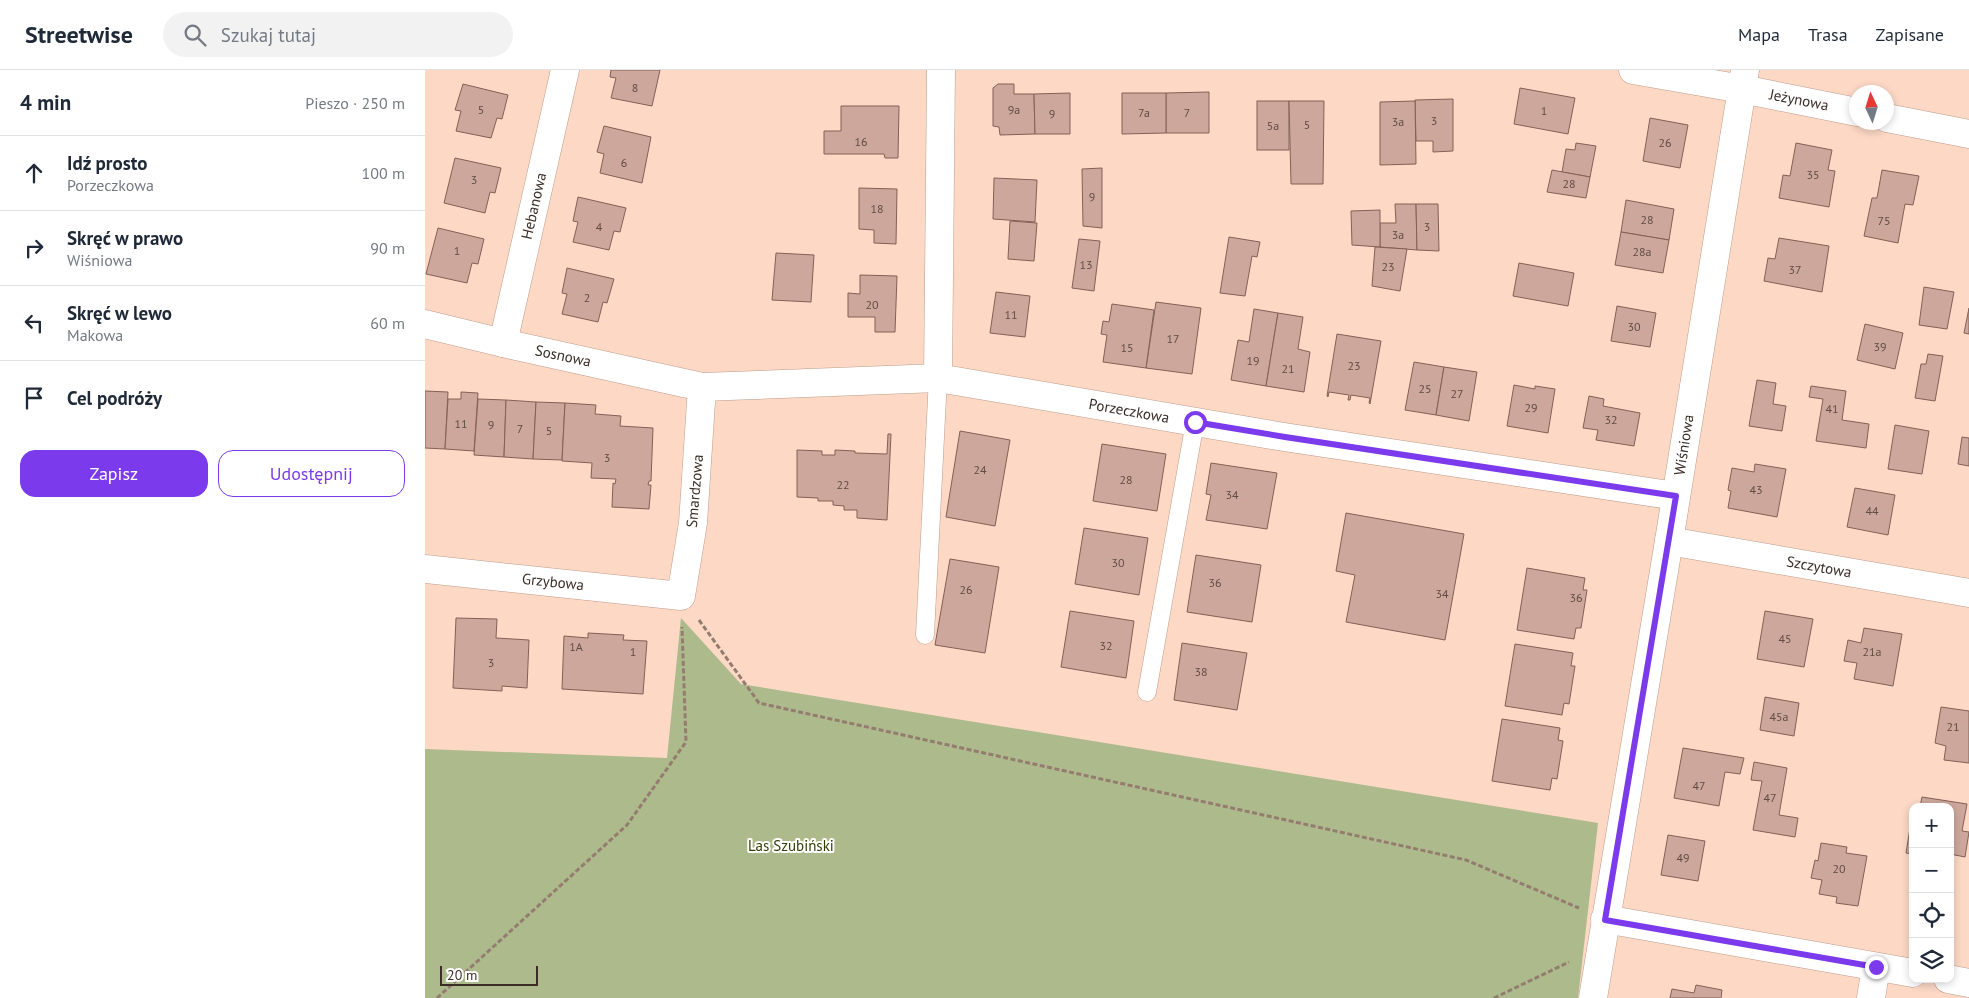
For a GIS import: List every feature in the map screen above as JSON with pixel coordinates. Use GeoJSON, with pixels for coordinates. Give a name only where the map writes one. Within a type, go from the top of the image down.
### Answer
{"type":"FeatureCollection","features":[{"type":"Feature","properties":{"kind":"street","name":"Hebanowa"},"geometry":{"type":"LineString","coordinates":[[503,343],[565,70]]}},
{"type":"Feature","properties":{"kind":"street"},"geometry":{"type":"LineString","coordinates":[[938,378],[941,70]]}},
{"type":"Feature","properties":{"kind":"street"},"geometry":{"type":"LineString","coordinates":[[1633,70],[1744,79]]}},
{"type":"Feature","properties":{"kind":"street","name":"Jeżynowa"},"geometry":{"type":"LineString","coordinates":[[1744,79],[1849,110]]}},
{"type":"Feature","properties":{"kind":"street","name":"Wiśniowa"},"geometry":{"type":"LineString","coordinates":[[1593,998],[1744,79]]}},
{"type":"Feature","properties":{"kind":"street"},"geometry":{"type":"LineString","coordinates":[[1894,119],[1969,134]]}},
{"type":"Feature","properties":{"kind":"street","name":"Sosnowa"},"geometry":{"type":"LineString","coordinates":[[425,324],[702,387]]}},
{"type":"Feature","properties":{"kind":"street","name":"Porzeczkowa"},"geometry":{"type":"LineString","coordinates":[[702,387],[938,378],[1294,439],[1676,496]]}},
{"type":"Feature","properties":{"kind":"street","name":"Smardzowa"},"geometry":{"type":"LineString","coordinates":[[681,596],[693,523],[702,387]]}},
{"type":"Feature","properties":{"kind":"street","name":"Szczytowa"},"geometry":{"type":"LineString","coordinates":[[1669,541],[1969,593]]}},
{"type":"Feature","properties":{"kind":"street","name":"Grzybowa"},"geometry":{"type":"LineString","coordinates":[[425,569],[681,596]]}},
{"type":"Feature","properties":{"kind":"street"},"geometry":{"type":"LineString","coordinates":[[1605,920],[1909,972]]}},
{"type":"Feature","properties":{"kind":"street"},"geometry":{"type":"LineString","coordinates":[[1871,998],[1876,967]]}},
{"type":"Feature","properties":{"kind":"street"},"geometry":{"type":"LineString","coordinates":[[1954,980],[1969,983]]}},
{"type":"Feature","properties":{"kind":"lane"},"geometry":{"type":"LineString","coordinates":[[925,635],[938,378]]}},
{"type":"Feature","properties":{"kind":"lane"},"geometry":{"type":"LineString","coordinates":[[1147,692],[1195,422]]}},
{"type":"Feature","properties":{"kind":"path"},"geometry":{"type":"LineString","coordinates":[[681,596],[759,703],[1466,860],[1605,920]]}},
{"type":"Feature","properties":{"kind":"path"},"geometry":{"type":"LineString","coordinates":[[437,998],[627,825],[685,742],[681,596]]}},
{"type":"Feature","properties":{"kind":"path"},"geometry":{"type":"LineString","coordinates":[[1495,998],[1601,946]]}},
{"type":"Feature","properties":{"kind":"green space","name":"Las Szubiński"},"geometry":{"type":"Polygon","coordinates":[[[681,618],[741,684],[1598,823],[1578,998],[425,998],[425,749],[667,758],[681,618]]]}},
{"type":"Feature","properties":{"kind":"building"},"geometry":{"type":"Polygon","coordinates":[[[611,70],[660,70],[652,106],[611,98],[616,78],[610,77],[611,70]]]}},
{"type":"Feature","properties":{"kind":"building"},"geometry":{"type":"Polygon","coordinates":[[[463,84],[508,95],[502,119],[497,118],[491,138],[456,131],[461,111],[455,110],[463,84]]]}},
{"type":"Feature","properties":{"kind":"building"},"geometry":{"type":"Polygon","coordinates":[[[998,84],[1014,84],[1014,94],[1034,94],[1035,134],[1000,135],[999,127],[993,126],[993,88],[998,84]]]}},
{"type":"Feature","properties":{"kind":"building"},"geometry":{"type":"Polygon","coordinates":[[[1520,88],[1575,98],[1568,134],[1514,124],[1520,88]]]}},
{"type":"Feature","properties":{"kind":"building"},"geometry":{"type":"Polygon","coordinates":[[[1209,92],[1209,133],[1166,133],[1166,93],[1209,92]]]}},
{"type":"Feature","properties":{"kind":"building"},"geometry":{"type":"Polygon","coordinates":[[[1070,93],[1070,134],[1035,134],[1034,94],[1070,93]]]}},
{"type":"Feature","properties":{"kind":"building"},"geometry":{"type":"Polygon","coordinates":[[[1122,93],[1166,93],[1166,133],[1122,134],[1122,93]]]}},
{"type":"Feature","properties":{"kind":"building"},"geometry":{"type":"Polygon","coordinates":[[[1453,99],[1453,151],[1433,152],[1433,141],[1416,141],[1415,100],[1453,99]]]}},
{"type":"Feature","properties":{"kind":"building"},"geometry":{"type":"Polygon","coordinates":[[[1257,101],[1289,101],[1289,150],[1257,150],[1257,101]]]}},
{"type":"Feature","properties":{"kind":"building"},"geometry":{"type":"Polygon","coordinates":[[[1289,101],[1324,101],[1323,184],[1291,184],[1289,101]]]}},
{"type":"Feature","properties":{"kind":"building"},"geometry":{"type":"Polygon","coordinates":[[[1415,101],[1416,164],[1380,165],[1380,102],[1415,101]]]}},
{"type":"Feature","properties":{"kind":"building"},"geometry":{"type":"Polygon","coordinates":[[[841,106],[899,106],[898,158],[885,158],[884,154],[824,154],[824,131],[841,131],[841,106]]]}},
{"type":"Feature","properties":{"kind":"building"},"geometry":{"type":"Polygon","coordinates":[[[1650,118],[1688,125],[1680,168],[1643,161],[1650,118]]]}},
{"type":"Feature","properties":{"kind":"building"},"geometry":{"type":"Polygon","coordinates":[[[604,126],[651,137],[642,183],[600,173],[604,154],[597,152],[604,126]]]}},
{"type":"Feature","properties":{"kind":"building"},"geometry":{"type":"Polygon","coordinates":[[[1576,143],[1596,146],[1590,177],[1562,172],[1566,149],[1575,150],[1576,143]]]}},
{"type":"Feature","properties":{"kind":"building"},"geometry":{"type":"Polygon","coordinates":[[[1796,143],[1832,150],[1828,170],[1835,171],[1829,207],[1779,198],[1783,175],[1790,176],[1796,143]]]}},
{"type":"Feature","properties":{"kind":"building"},"geometry":{"type":"Polygon","coordinates":[[[455,158],[501,168],[495,193],[490,192],[485,213],[444,203],[455,158]]]}},
{"type":"Feature","properties":{"kind":"building"},"geometry":{"type":"Polygon","coordinates":[[[1102,168],[1102,228],[1083,226],[1082,169],[1102,168]]]}},
{"type":"Feature","properties":{"kind":"building"},"geometry":{"type":"Polygon","coordinates":[[[1552,170],[1590,177],[1586,198],[1547,192],[1552,170]]]}},
{"type":"Feature","properties":{"kind":"building"},"geometry":{"type":"Polygon","coordinates":[[[1882,170],[1919,176],[1913,205],[1905,204],[1898,243],[1864,236],[1872,198],[1877,198],[1882,170]]]}},
{"type":"Feature","properties":{"kind":"building"},"geometry":{"type":"Polygon","coordinates":[[[994,178],[1037,180],[1035,222],[993,219],[994,178]]]}},
{"type":"Feature","properties":{"kind":"building"},"geometry":{"type":"Polygon","coordinates":[[[859,188],[897,189],[896,244],[874,243],[874,230],[859,229],[859,188]]]}},
{"type":"Feature","properties":{"kind":"building"},"geometry":{"type":"Polygon","coordinates":[[[578,197],[626,208],[620,232],[614,231],[609,250],[573,242],[578,222],[573,221],[578,197]]]}},
{"type":"Feature","properties":{"kind":"building"},"geometry":{"type":"Polygon","coordinates":[[[1626,200],[1674,209],[1669,240],[1621,232],[1626,200]]]}},
{"type":"Feature","properties":{"kind":"building"},"geometry":{"type":"Polygon","coordinates":[[[1395,204],[1416,204],[1417,250],[1380,247],[1380,223],[1396,223],[1395,204]]]}},
{"type":"Feature","properties":{"kind":"building"},"geometry":{"type":"Polygon","coordinates":[[[1416,204],[1438,204],[1439,251],[1417,250],[1416,204]]]}},
{"type":"Feature","properties":{"kind":"building"},"geometry":{"type":"Polygon","coordinates":[[[1380,210],[1380,247],[1352,245],[1351,211],[1380,210]]]}},
{"type":"Feature","properties":{"kind":"building"},"geometry":{"type":"Polygon","coordinates":[[[1010,221],[1037,223],[1034,261],[1008,259],[1010,221]]]}},
{"type":"Feature","properties":{"kind":"building"},"geometry":{"type":"Polygon","coordinates":[[[438,228],[484,239],[478,264],[472,263],[467,283],[426,274],[438,228]]]}},
{"type":"Feature","properties":{"kind":"building"},"geometry":{"type":"Polygon","coordinates":[[[1621,232],[1669,240],[1663,273],[1615,265],[1621,232]]]}},
{"type":"Feature","properties":{"kind":"building"},"geometry":{"type":"Polygon","coordinates":[[[1229,237],[1260,242],[1257,257],[1252,256],[1245,296],[1220,293],[1229,237]]]}},
{"type":"Feature","properties":{"kind":"building"},"geometry":{"type":"Polygon","coordinates":[[[1779,238],[1829,246],[1822,292],[1764,281],[1768,258],[1775,259],[1779,238]]]}},
{"type":"Feature","properties":{"kind":"building"},"geometry":{"type":"Polygon","coordinates":[[[1079,239],[1100,241],[1094,291],[1072,288],[1079,239]]]}},
{"type":"Feature","properties":{"kind":"building"},"geometry":{"type":"Polygon","coordinates":[[[1375,247],[1407,249],[1400,291],[1372,286],[1375,247]]]}},
{"type":"Feature","properties":{"kind":"building"},"geometry":{"type":"Polygon","coordinates":[[[776,253],[814,255],[811,302],[772,300],[776,253]]]}},
{"type":"Feature","properties":{"kind":"building"},"geometry":{"type":"Polygon","coordinates":[[[1519,263],[1574,273],[1568,306],[1513,296],[1519,263]]]}},
{"type":"Feature","properties":{"kind":"building"},"geometry":{"type":"Polygon","coordinates":[[[567,268],[614,279],[607,303],[603,302],[598,322],[562,314],[567,294],[562,293],[567,268]]]}},
{"type":"Feature","properties":{"kind":"building"},"geometry":{"type":"Polygon","coordinates":[[[860,275],[897,276],[895,332],[875,332],[875,317],[848,317],[848,293],[860,294],[860,275]]]}},
{"type":"Feature","properties":{"kind":"building"},"geometry":{"type":"Polygon","coordinates":[[[1924,287],[1954,292],[1947,329],[1919,325],[1924,287]]]}},
{"type":"Feature","properties":{"kind":"building"},"geometry":{"type":"Polygon","coordinates":[[[996,292],[1030,296],[1025,337],[990,333],[996,292]]]}},
{"type":"Feature","properties":{"kind":"building"},"geometry":{"type":"Polygon","coordinates":[[[1156,302],[1201,308],[1192,374],[1146,368],[1156,302]]]}},
{"type":"Feature","properties":{"kind":"building"},"geometry":{"type":"Polygon","coordinates":[[[1112,304],[1154,310],[1146,368],[1103,362],[1107,335],[1101,334],[1103,321],[1109,322],[1112,304]]]}},
{"type":"Feature","properties":{"kind":"building"},"geometry":{"type":"Polygon","coordinates":[[[1617,306],[1656,313],[1650,347],[1611,341],[1617,306]]]}},
{"type":"Feature","properties":{"kind":"building"},"geometry":{"type":"Polygon","coordinates":[[[1969,308],[1969,334],[1964,333],[1969,308]]]}},
{"type":"Feature","properties":{"kind":"building"},"geometry":{"type":"Polygon","coordinates":[[[1254,309],[1278,313],[1266,386],[1231,380],[1238,340],[1249,342],[1254,309]]]}},
{"type":"Feature","properties":{"kind":"building"},"geometry":{"type":"Polygon","coordinates":[[[1278,313],[1303,317],[1298,349],[1310,352],[1304,392],[1266,386],[1278,313]]]}},
{"type":"Feature","properties":{"kind":"building"},"geometry":{"type":"Polygon","coordinates":[[[1865,324],[1903,333],[1895,369],[1857,360],[1865,324]]]}},
{"type":"Feature","properties":{"kind":"building"},"geometry":{"type":"Polygon","coordinates":[[[1337,334],[1381,341],[1370,404],[1370,398],[1351,395],[1350,400],[1348,400],[1349,395],[1329,392],[1327,396],[1337,334]]]}},
{"type":"Feature","properties":{"kind":"building"},"geometry":{"type":"Polygon","coordinates":[[[1928,354],[1943,356],[1935,401],[1915,398],[1921,364],[1926,364],[1928,354]]]}},
{"type":"Feature","properties":{"kind":"building"},"geometry":{"type":"Polygon","coordinates":[[[1414,362],[1444,367],[1436,415],[1405,410],[1414,362]]]}},
{"type":"Feature","properties":{"kind":"building"},"geometry":{"type":"Polygon","coordinates":[[[1444,367],[1477,372],[1469,421],[1436,415],[1444,367]]]}},
{"type":"Feature","properties":{"kind":"building"},"geometry":{"type":"Polygon","coordinates":[[[1757,380],[1776,383],[1773,404],[1786,406],[1782,431],[1749,426],[1757,380]]]}},
{"type":"Feature","properties":{"kind":"building"},"geometry":{"type":"Polygon","coordinates":[[[1514,385],[1535,389],[1535,386],[1555,389],[1548,433],[1507,426],[1514,385]]]}},
{"type":"Feature","properties":{"kind":"building"},"geometry":{"type":"Polygon","coordinates":[[[1811,386],[1846,391],[1842,420],[1869,424],[1866,448],[1816,441],[1823,399],[1809,397],[1811,386]]]}},
{"type":"Feature","properties":{"kind":"building"},"geometry":{"type":"Polygon","coordinates":[[[425,391],[448,392],[445,449],[425,448],[425,391]]]}},
{"type":"Feature","properties":{"kind":"building"},"geometry":{"type":"Polygon","coordinates":[[[461,392],[478,393],[474,451],[445,449],[448,399],[461,399],[461,392]]]}},
{"type":"Feature","properties":{"kind":"building"},"geometry":{"type":"Polygon","coordinates":[[[1589,396],[1604,399],[1603,406],[1640,413],[1634,446],[1596,440],[1598,430],[1583,428],[1589,396]]]}},
{"type":"Feature","properties":{"kind":"building"},"geometry":{"type":"Polygon","coordinates":[[[478,399],[506,400],[504,457],[474,455],[478,399]]]}},
{"type":"Feature","properties":{"kind":"building"},"geometry":{"type":"Polygon","coordinates":[[[506,400],[536,402],[533,459],[504,457],[506,400]]]}},
{"type":"Feature","properties":{"kind":"building"},"geometry":{"type":"Polygon","coordinates":[[[536,402],[565,403],[562,460],[533,459],[536,402]]]}},
{"type":"Feature","properties":{"kind":"building"},"geometry":{"type":"Polygon","coordinates":[[[565,403],[596,405],[595,414],[621,416],[620,426],[653,428],[651,481],[649,481],[648,485],[651,485],[649,509],[612,507],[613,483],[615,484],[616,479],[591,478],[592,463],[562,461],[565,403]]]}},
{"type":"Feature","properties":{"kind":"building"},"geometry":{"type":"Polygon","coordinates":[[[1895,425],[1929,431],[1922,474],[1888,469],[1895,425]]]}},
{"type":"Feature","properties":{"kind":"building"},"geometry":{"type":"Polygon","coordinates":[[[960,431],[1010,440],[995,526],[946,517],[960,431]]]}},
{"type":"Feature","properties":{"kind":"building"},"geometry":{"type":"Polygon","coordinates":[[[888,434],[891,434],[887,520],[857,518],[857,510],[844,510],[844,506],[833,505],[833,501],[818,501],[818,498],[797,497],[797,450],[822,451],[822,455],[835,455],[835,450],[887,454],[888,434]]]}},
{"type":"Feature","properties":{"kind":"building"},"geometry":{"type":"Polygon","coordinates":[[[1962,437],[1969,438],[1969,466],[1958,464],[1962,437]]]}},
{"type":"Feature","properties":{"kind":"building"},"geometry":{"type":"Polygon","coordinates":[[[1102,444],[1166,454],[1157,511],[1093,501],[1102,444]]]}},
{"type":"Feature","properties":{"kind":"building"},"geometry":{"type":"Polygon","coordinates":[[[1211,463],[1277,473],[1267,529],[1206,520],[1211,495],[1206,494],[1211,463]]]}},
{"type":"Feature","properties":{"kind":"building"},"geometry":{"type":"Polygon","coordinates":[[[1755,464],[1786,469],[1777,517],[1728,508],[1731,491],[1728,490],[1732,468],[1754,472],[1755,464]]]}},
{"type":"Feature","properties":{"kind":"building"},"geometry":{"type":"Polygon","coordinates":[[[1855,488],[1895,495],[1888,535],[1847,527],[1855,488]]]}},
{"type":"Feature","properties":{"kind":"building"},"geometry":{"type":"Polygon","coordinates":[[[1346,513],[1464,534],[1445,640],[1346,622],[1355,575],[1336,571],[1346,513]]]}},
{"type":"Feature","properties":{"kind":"building"},"geometry":{"type":"Polygon","coordinates":[[[1084,528],[1148,538],[1139,595],[1075,584],[1084,528]]]}},
{"type":"Feature","properties":{"kind":"building"},"geometry":{"type":"Polygon","coordinates":[[[1196,555],[1261,565],[1252,622],[1187,612],[1196,555]]]}},
{"type":"Feature","properties":{"kind":"building"},"geometry":{"type":"Polygon","coordinates":[[[950,559],[999,567],[985,653],[935,645],[950,559]]]}},
{"type":"Feature","properties":{"kind":"building"},"geometry":{"type":"Polygon","coordinates":[[[1527,568],[1585,578],[1583,590],[1587,590],[1581,628],[1576,628],[1574,639],[1517,630],[1527,568]]]}},
{"type":"Feature","properties":{"kind":"building"},"geometry":{"type":"Polygon","coordinates":[[[1070,611],[1134,621],[1126,678],[1061,667],[1070,611]]]}},
{"type":"Feature","properties":{"kind":"building"},"geometry":{"type":"Polygon","coordinates":[[[1765,611],[1813,619],[1804,667],[1757,659],[1765,611]]]}},
{"type":"Feature","properties":{"kind":"building"},"geometry":{"type":"Polygon","coordinates":[[[456,618],[497,619],[496,638],[529,640],[527,688],[502,686],[502,691],[453,688],[456,618]]]}},
{"type":"Feature","properties":{"kind":"building"},"geometry":{"type":"Polygon","coordinates":[[[1864,628],[1902,634],[1893,686],[1854,679],[1857,663],[1844,661],[1848,640],[1861,643],[1864,628]]]}},
{"type":"Feature","properties":{"kind":"building"},"geometry":{"type":"Polygon","coordinates":[[[588,633],[624,635],[623,640],[647,641],[643,694],[562,689],[564,636],[588,638],[588,633]]]}},
{"type":"Feature","properties":{"kind":"building"},"geometry":{"type":"Polygon","coordinates":[[[1182,643],[1247,653],[1237,710],[1174,700],[1182,643]]]}},
{"type":"Feature","properties":{"kind":"building"},"geometry":{"type":"Polygon","coordinates":[[[1515,644],[1573,653],[1571,666],[1575,666],[1569,704],[1564,703],[1562,715],[1505,706],[1515,644]]]}},
{"type":"Feature","properties":{"kind":"building"},"geometry":{"type":"Polygon","coordinates":[[[1765,697],[1799,703],[1794,736],[1760,730],[1765,697]]]}},
{"type":"Feature","properties":{"kind":"building"},"geometry":{"type":"Polygon","coordinates":[[[1941,707],[1969,711],[1969,763],[1944,760],[1946,746],[1935,743],[1941,707]]]}},
{"type":"Feature","properties":{"kind":"building"},"geometry":{"type":"Polygon","coordinates":[[[1502,719],[1560,728],[1558,740],[1563,741],[1557,779],[1552,778],[1550,790],[1492,781],[1502,719]]]}},
{"type":"Feature","properties":{"kind":"building"},"geometry":{"type":"Polygon","coordinates":[[[1683,748],[1744,758],[1740,774],[1725,772],[1719,806],[1674,798],[1683,748]]]}},
{"type":"Feature","properties":{"kind":"building"},"geometry":{"type":"Polygon","coordinates":[[[1754,762],[1787,768],[1779,815],[1798,818],[1795,837],[1753,830],[1762,781],[1751,780],[1754,762]]]}},
{"type":"Feature","properties":{"kind":"building"},"geometry":{"type":"Polygon","coordinates":[[[1922,797],[1967,804],[1962,831],[1969,832],[1965,857],[1954,855],[1954,803],[1921,803],[1922,797]]]}},
{"type":"Feature","properties":{"kind":"building"},"geometry":{"type":"Polygon","coordinates":[[[1909,834],[1909,853],[1906,853],[1909,834]]]}},
{"type":"Feature","properties":{"kind":"building"},"geometry":{"type":"Polygon","coordinates":[[[1668,835],[1705,841],[1698,881],[1661,875],[1668,835]]]}},
{"type":"Feature","properties":{"kind":"building"},"geometry":{"type":"Polygon","coordinates":[[[1821,843],[1847,847],[1846,853],[1867,856],[1858,906],[1836,903],[1837,897],[1819,894],[1822,880],[1811,878],[1815,860],[1818,861],[1821,843]]]}},
{"type":"Feature","properties":{"kind":"building"},"geometry":{"type":"Polygon","coordinates":[[[1696,985],[1722,990],[1721,998],[1670,998],[1672,989],[1694,993],[1696,985]]]}},
{"type":"Feature","properties":{"kind":"route"},"geometry":{"type":"LineString","coordinates":[[1195,422],[1676,496],[1605,920],[1876,967]]}}]}
